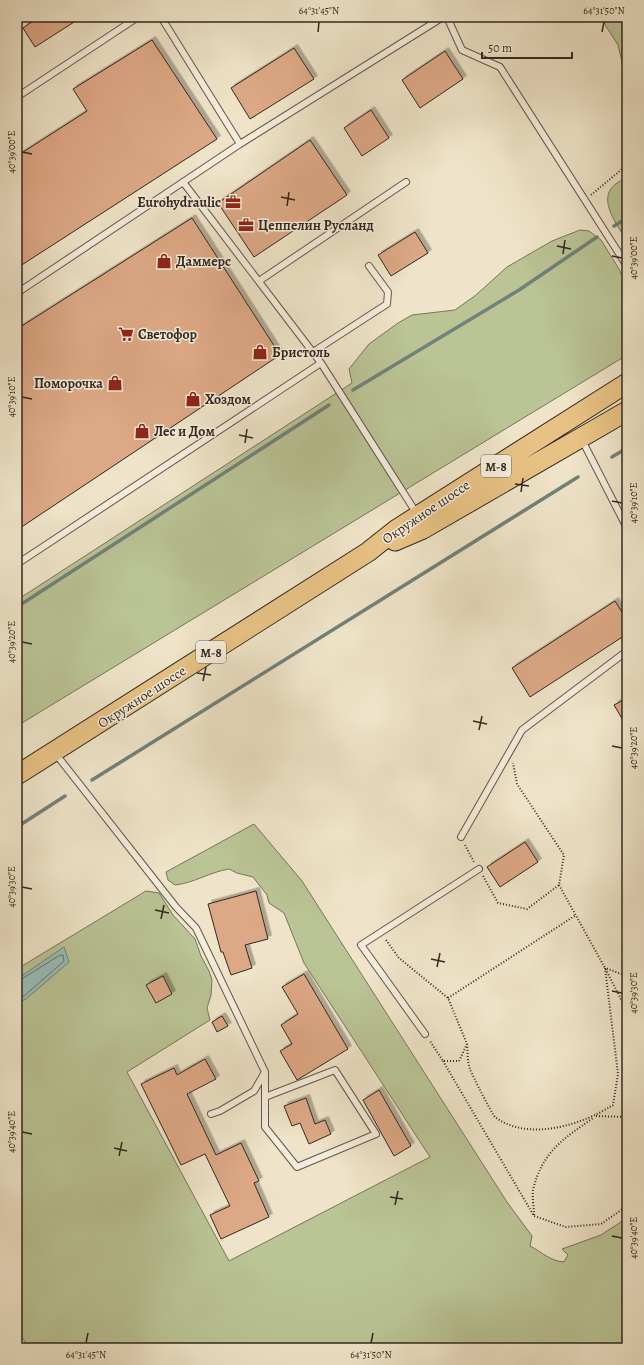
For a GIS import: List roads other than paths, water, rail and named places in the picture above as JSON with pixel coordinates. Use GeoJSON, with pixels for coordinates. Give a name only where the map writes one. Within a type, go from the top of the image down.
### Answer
{"type":"FeatureCollection","features":[{"type":"Feature","properties":{"kind":"main road","name":"Окружное шоссе"},"geometry":{"type":"LineString","coordinates":[[17,775],[368,552],[397,529],[418,515],[627,383]]}},
{"type":"Feature","properties":{"kind":"main road","name":"Окружное шоссе"},"geometry":{"type":"LineString","coordinates":[[368,552],[423,529],[627,411]]}},
{"type":"Feature","properties":{"kind":"lane"},"geometry":{"type":"LineString","coordinates":[[17,97],[138,17]]}},
{"type":"Feature","properties":{"kind":"lane"},"geometry":{"type":"LineString","coordinates":[[160,17],[240,144]]}},
{"type":"Feature","properties":{"kind":"lane"},"geometry":{"type":"LineString","coordinates":[[17,293],[240,144],[442,17]]}},
{"type":"Feature","properties":{"kind":"lane"},"geometry":{"type":"LineString","coordinates":[[447,17],[462,50],[500,67],[627,266]]}},
{"type":"Feature","properties":{"kind":"lane"},"geometry":{"type":"LineString","coordinates":[[183,182],[322,363],[418,515]]}},
{"type":"Feature","properties":{"kind":"lane"},"geometry":{"type":"LineString","coordinates":[[259,281],[406,182]]}},
{"type":"Feature","properties":{"kind":"lane"},"geometry":{"type":"LineString","coordinates":[[313,352],[387,304],[388,292],[369,266]]}},
{"type":"Feature","properties":{"kind":"lane"},"geometry":{"type":"LineString","coordinates":[[17,564],[322,363]]}},
{"type":"Feature","properties":{"kind":"lane"},"geometry":{"type":"LineString","coordinates":[[581,438],[627,528]]}},
{"type":"Feature","properties":{"kind":"lane"},"geometry":{"type":"LineString","coordinates":[[461,837],[522,730],[627,651]]}},
{"type":"Feature","properties":{"kind":"lane"},"geometry":{"type":"LineString","coordinates":[[55,752],[172,901],[196,928],[265,1072],[265,1097],[265,1127],[297,1167],[376,1134],[335,1070],[265,1097]]}},
{"type":"Feature","properties":{"kind":"lane"},"geometry":{"type":"LineString","coordinates":[[425,1034],[361,945],[478,869]]}},
{"type":"Feature","properties":{"kind":"lane"},"geometry":{"type":"LineString","coordinates":[[210,1114],[220,1111],[254,1091],[265,1072]]}},
{"type":"Feature","properties":{"kind":"water"},"geometry":{"type":"Polygon","coordinates":[[[64,947],[69,962],[26,999],[17,1003],[17,979],[64,947]]]}},
{"type":"Feature","properties":{"kind":"waterway"},"geometry":{"type":"LineString","coordinates":[[614,226],[627,218]]}},
{"type":"Feature","properties":{"kind":"waterway"},"geometry":{"type":"LineString","coordinates":[[353,390],[519,290],[597,237]]}},
{"type":"Feature","properties":{"kind":"waterway"},"geometry":{"type":"LineString","coordinates":[[17,607],[329,405]]}},
{"type":"Feature","properties":{"kind":"waterway"},"geometry":{"type":"LineString","coordinates":[[612,457],[627,448]]}},
{"type":"Feature","properties":{"kind":"waterway"},"geometry":{"type":"LineString","coordinates":[[92,780],[578,477]]}},
{"type":"Feature","properties":{"kind":"waterway"},"geometry":{"type":"LineString","coordinates":[[17,827],[65,796]]}},
{"type":"Feature","properties":{"kind":"place","name":"Eurohydraulic"},"geometry":{"type":"Point","coordinates":[233,202]}},
{"type":"Feature","properties":{"kind":"place","name":"Цеппелин Русланд"},"geometry":{"type":"Point","coordinates":[246,225]}},
{"type":"Feature","properties":{"kind":"place","name":"Даммерс"},"geometry":{"type":"Point","coordinates":[164,261]}},
{"type":"Feature","properties":{"kind":"place","name":"Светофор"},"geometry":{"type":"Point","coordinates":[126,334]}},
{"type":"Feature","properties":{"kind":"place","name":"Бристоль"},"geometry":{"type":"Point","coordinates":[260,352]}},
{"type":"Feature","properties":{"kind":"place","name":"Поморочка"},"geometry":{"type":"Point","coordinates":[115,383]}},
{"type":"Feature","properties":{"kind":"place","name":"Хоздом"},"geometry":{"type":"Point","coordinates":[193,399]}},
{"type":"Feature","properties":{"kind":"place","name":"Лес и Дом"},"geometry":{"type":"Point","coordinates":[142,431]}}]}
